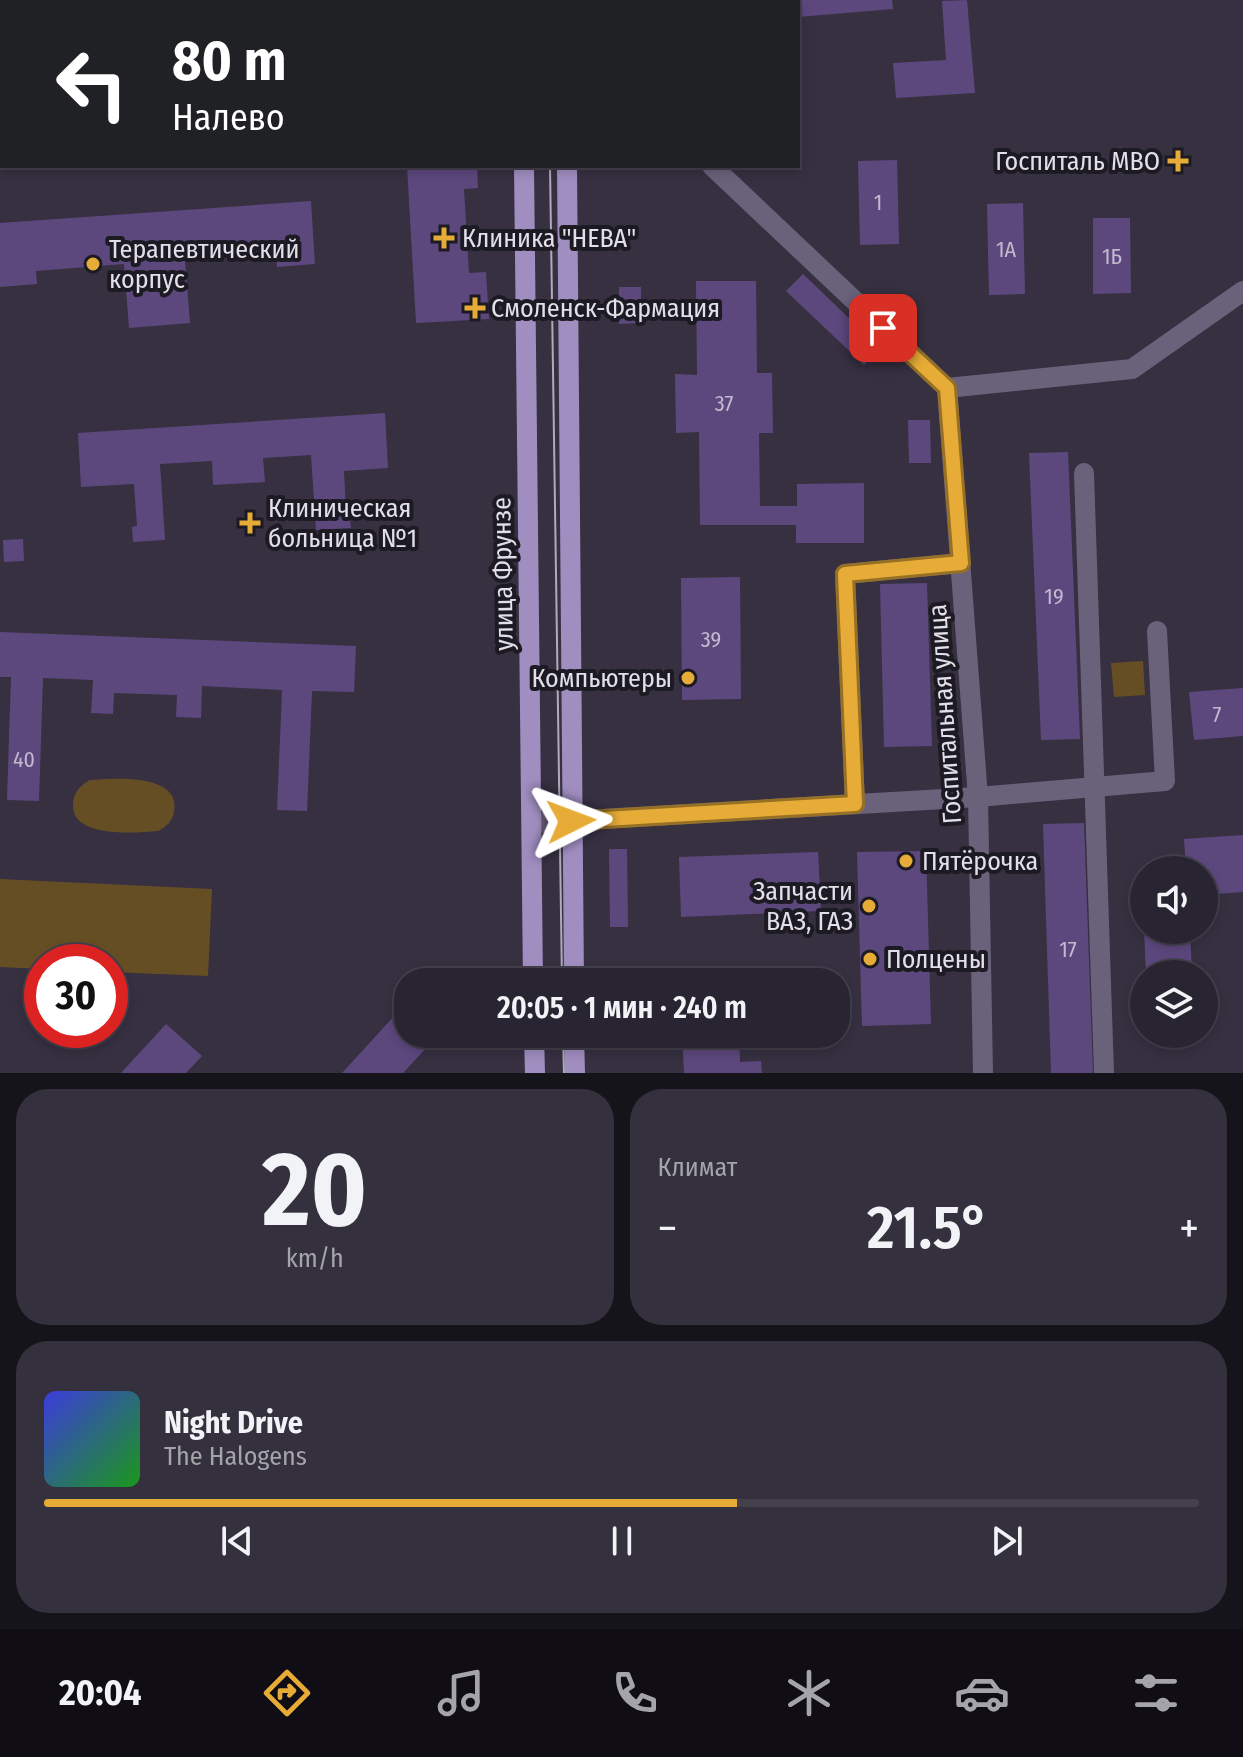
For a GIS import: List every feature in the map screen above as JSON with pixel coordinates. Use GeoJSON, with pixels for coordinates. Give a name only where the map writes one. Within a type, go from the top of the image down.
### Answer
{"type":"FeatureCollection","features":[{"type":"Feature","properties":{"kind":"main road","name":"улица Фрунзе"},"geometry":{"type":"LineString","coordinates":[[524,168],[533,968]]}},
{"type":"Feature","properties":{"kind":"main road"},"geometry":{"type":"LineString","coordinates":[[567,168],[574,968]]}},
{"type":"Feature","properties":{"kind":"main road"},"geometry":{"type":"LineString","coordinates":[[534,1048],[535,1073]]}},
{"type":"Feature","properties":{"kind":"main road"},"geometry":{"type":"LineString","coordinates":[[574,1048],[575,1073]]}},
{"type":"Feature","properties":{"kind":"street"},"geometry":{"type":"LineString","coordinates":[[714,168],[947,388],[1132,369],[1243,291]]}},
{"type":"Feature","properties":{"kind":"street","name":"Госпитальная улица"},"geometry":{"type":"LineString","coordinates":[[947,388],[978,797],[983,1073]]}},
{"type":"Feature","properties":{"kind":"street"},"geometry":{"type":"LineString","coordinates":[[1084,473],[1104,1073]]}},
{"type":"Feature","properties":{"kind":"street"},"geometry":{"type":"LineString","coordinates":[[855,804],[845,574],[961,563]]}},
{"type":"Feature","properties":{"kind":"street"},"geometry":{"type":"LineString","coordinates":[[533,823],[978,797],[1165,781],[1157,631]]}},
{"type":"Feature","properties":{"kind":"shaded area"},"geometry":{"type":"Polygon","coordinates":[[[1143,661],[1145,695],[1114,697],[1111,663],[1143,661]]]}},
{"type":"Feature","properties":{"kind":"shaded area"},"geometry":{"type":"Polygon","coordinates":[[[129,779],[157,784],[168,790],[174,799],[172,819],[158,831],[148,832],[107,831],[83,824],[76,816],[73,801],[77,790],[90,780],[129,779]]]}},
{"type":"Feature","properties":{"kind":"shaded area"},"geometry":{"type":"Polygon","coordinates":[[[0,879],[212,889],[208,976],[128,973],[128,944],[24,944],[24,968],[0,967],[0,879]]]}},
{"type":"Feature","properties":{"kind":"building"},"geometry":{"type":"Polygon","coordinates":[[[800,0],[892,0],[893,9],[800,17],[800,0]]]}},
{"type":"Feature","properties":{"kind":"building"},"geometry":{"type":"Polygon","coordinates":[[[967,0],[975,93],[896,98],[893,63],[946,60],[942,1],[967,0]]]}},
{"type":"Feature","properties":{"kind":"building"},"geometry":{"type":"Polygon","coordinates":[[[897,160],[899,244],[860,245],[858,161],[897,160]]]}},
{"type":"Feature","properties":{"kind":"building"},"geometry":{"type":"Polygon","coordinates":[[[407,168],[477,168],[478,188],[464,189],[469,273],[486,272],[489,319],[416,323],[407,168]]]}},
{"type":"Feature","properties":{"kind":"building","name":"Терапевтический корпус"},"geometry":{"type":"Polygon","coordinates":[[[311,201],[315,264],[277,267],[276,253],[185,260],[190,323],[129,328],[124,264],[36,271],[37,284],[0,287],[0,223],[311,201]]]}},
{"type":"Feature","properties":{"kind":"building"},"geometry":{"type":"Polygon","coordinates":[[[1023,203],[1025,294],[989,295],[987,204],[1023,203]]]}},
{"type":"Feature","properties":{"kind":"building"},"geometry":{"type":"Polygon","coordinates":[[[1093,218],[1130,218],[1131,293],[1093,294],[1093,218]]]}},
{"type":"Feature","properties":{"kind":"building"},"geometry":{"type":"Polygon","coordinates":[[[803,274],[880,348],[864,365],[786,291],[803,274]]]}},
{"type":"Feature","properties":{"kind":"building"},"geometry":{"type":"Polygon","coordinates":[[[696,281],[756,281],[757,373],[772,373],[773,433],[759,433],[760,506],[797,506],[797,484],[864,483],[864,543],[796,543],[796,525],[700,525],[699,432],[676,433],[675,374],[697,375],[696,281]]]}},
{"type":"Feature","properties":{"kind":"building"},"geometry":{"type":"Polygon","coordinates":[[[619,287],[641,287],[641,323],[619,324],[619,287]]]}},
{"type":"Feature","properties":{"kind":"building"},"geometry":{"type":"Polygon","coordinates":[[[385,413],[388,468],[344,471],[346,511],[349,511],[351,528],[316,530],[311,455],[263,458],[265,482],[213,485],[212,461],[160,464],[165,540],[133,542],[132,527],[137,526],[134,484],[81,487],[78,433],[385,413]]]}},
{"type":"Feature","properties":{"kind":"building"},"geometry":{"type":"Polygon","coordinates":[[[908,420],[930,420],[931,463],[909,463],[908,420]]]}},
{"type":"Feature","properties":{"kind":"building"},"geometry":{"type":"Polygon","coordinates":[[[1068,452],[1080,739],[1041,740],[1029,453],[1068,452]]]}},
{"type":"Feature","properties":{"kind":"building"},"geometry":{"type":"Polygon","coordinates":[[[23,539],[24,561],[4,562],[3,540],[23,539]]]}},
{"type":"Feature","properties":{"kind":"building"},"geometry":{"type":"Polygon","coordinates":[[[740,577],[741,699],[682,700],[681,578],[740,577]]]}},
{"type":"Feature","properties":{"kind":"building"},"geometry":{"type":"Polygon","coordinates":[[[927,583],[932,746],[884,747],[880,584],[927,583]]]}},
{"type":"Feature","properties":{"kind":"building"},"geometry":{"type":"Polygon","coordinates":[[[0,632],[356,646],[354,692],[312,691],[307,811],[277,810],[282,690],[202,686],[201,718],[176,717],[177,695],[114,693],[113,714],[91,713],[93,680],[43,678],[39,801],[7,800],[11,677],[0,677],[0,632]]]}},
{"type":"Feature","properties":{"kind":"building"},"geometry":{"type":"Polygon","coordinates":[[[1243,688],[1243,736],[1194,740],[1189,692],[1243,688]]]}},
{"type":"Feature","properties":{"kind":"building"},"geometry":{"type":"Polygon","coordinates":[[[1084,823],[1093,1073],[1051,1073],[1043,824],[1084,823]]]}},
{"type":"Feature","properties":{"kind":"building"},"geometry":{"type":"Polygon","coordinates":[[[1243,835],[1243,892],[1218,894],[1218,856],[1185,856],[1184,839],[1243,835]]]}},
{"type":"Feature","properties":{"kind":"building"},"geometry":{"type":"Polygon","coordinates":[[[609,849],[627,849],[628,927],[610,927],[609,849]]]}},
{"type":"Feature","properties":{"kind":"building"},"geometry":{"type":"Polygon","coordinates":[[[926,851],[931,1024],[862,1026],[857,852],[926,851]]]}},
{"type":"Feature","properties":{"kind":"building"},"geometry":{"type":"Polygon","coordinates":[[[818,852],[821,911],[681,917],[679,857],[818,852]]]}},
{"type":"Feature","properties":{"kind":"building"},"geometry":{"type":"Polygon","coordinates":[[[1145,944],[1191,944],[1191,960],[1145,960],[1145,944]]]}},
{"type":"Feature","properties":{"kind":"building"},"geometry":{"type":"Polygon","coordinates":[[[394,1016],[394,1048],[426,1048],[403,1073],[342,1073],[394,1016]]]}},
{"type":"Feature","properties":{"kind":"building"},"geometry":{"type":"Polygon","coordinates":[[[166,1024],[202,1056],[186,1073],[121,1073],[166,1024]]]}},
{"type":"Feature","properties":{"kind":"building"},"geometry":{"type":"Polygon","coordinates":[[[683,1048],[740,1048],[740,1062],[761,1061],[762,1073],[684,1073],[683,1048]]]}},
{"type":"Feature","properties":{"kind":"tram line"},"geometry":{"type":"LineString","coordinates":[[550,168],[562,968]]}},
{"type":"Feature","properties":{"kind":"tram line"},"geometry":{"type":"LineString","coordinates":[[563,1048],[564,1073]]}},
{"type":"Feature","properties":{"kind":"place","name":"Госпиталь МВО"},"geometry":{"type":"Point","coordinates":[1178,161]}},
{"type":"Feature","properties":{"kind":"place","name":"Клиника \"НЕВА\""},"geometry":{"type":"Point","coordinates":[444,238]}},
{"type":"Feature","properties":{"kind":"place","name":"Терапевтический корпус"},"geometry":{"type":"Point","coordinates":[93,264]}},
{"type":"Feature","properties":{"kind":"place","name":"Смоленск-Фармация"},"geometry":{"type":"Point","coordinates":[475,308]}},
{"type":"Feature","properties":{"kind":"place","name":"Клиническая больница №1"},"geometry":{"type":"Point","coordinates":[250,523]}},
{"type":"Feature","properties":{"kind":"place","name":"Компьютеры"},"geometry":{"type":"Point","coordinates":[688,678]}},
{"type":"Feature","properties":{"kind":"place","name":"Пятёрочка"},"geometry":{"type":"Point","coordinates":[906,861]}},
{"type":"Feature","properties":{"kind":"place","name":"Запчаcти ВАЗ, ГАЗ"},"geometry":{"type":"Point","coordinates":[869,906]}},
{"type":"Feature","properties":{"kind":"place","name":"Полцены"},"geometry":{"type":"Point","coordinates":[870,959]}},
{"type":"Feature","properties":{"kind":"route"},"geometry":{"type":"LineString","coordinates":[[571,821],[855,804],[845,574],[961,563],[947,388],[883,328]]}}]}
